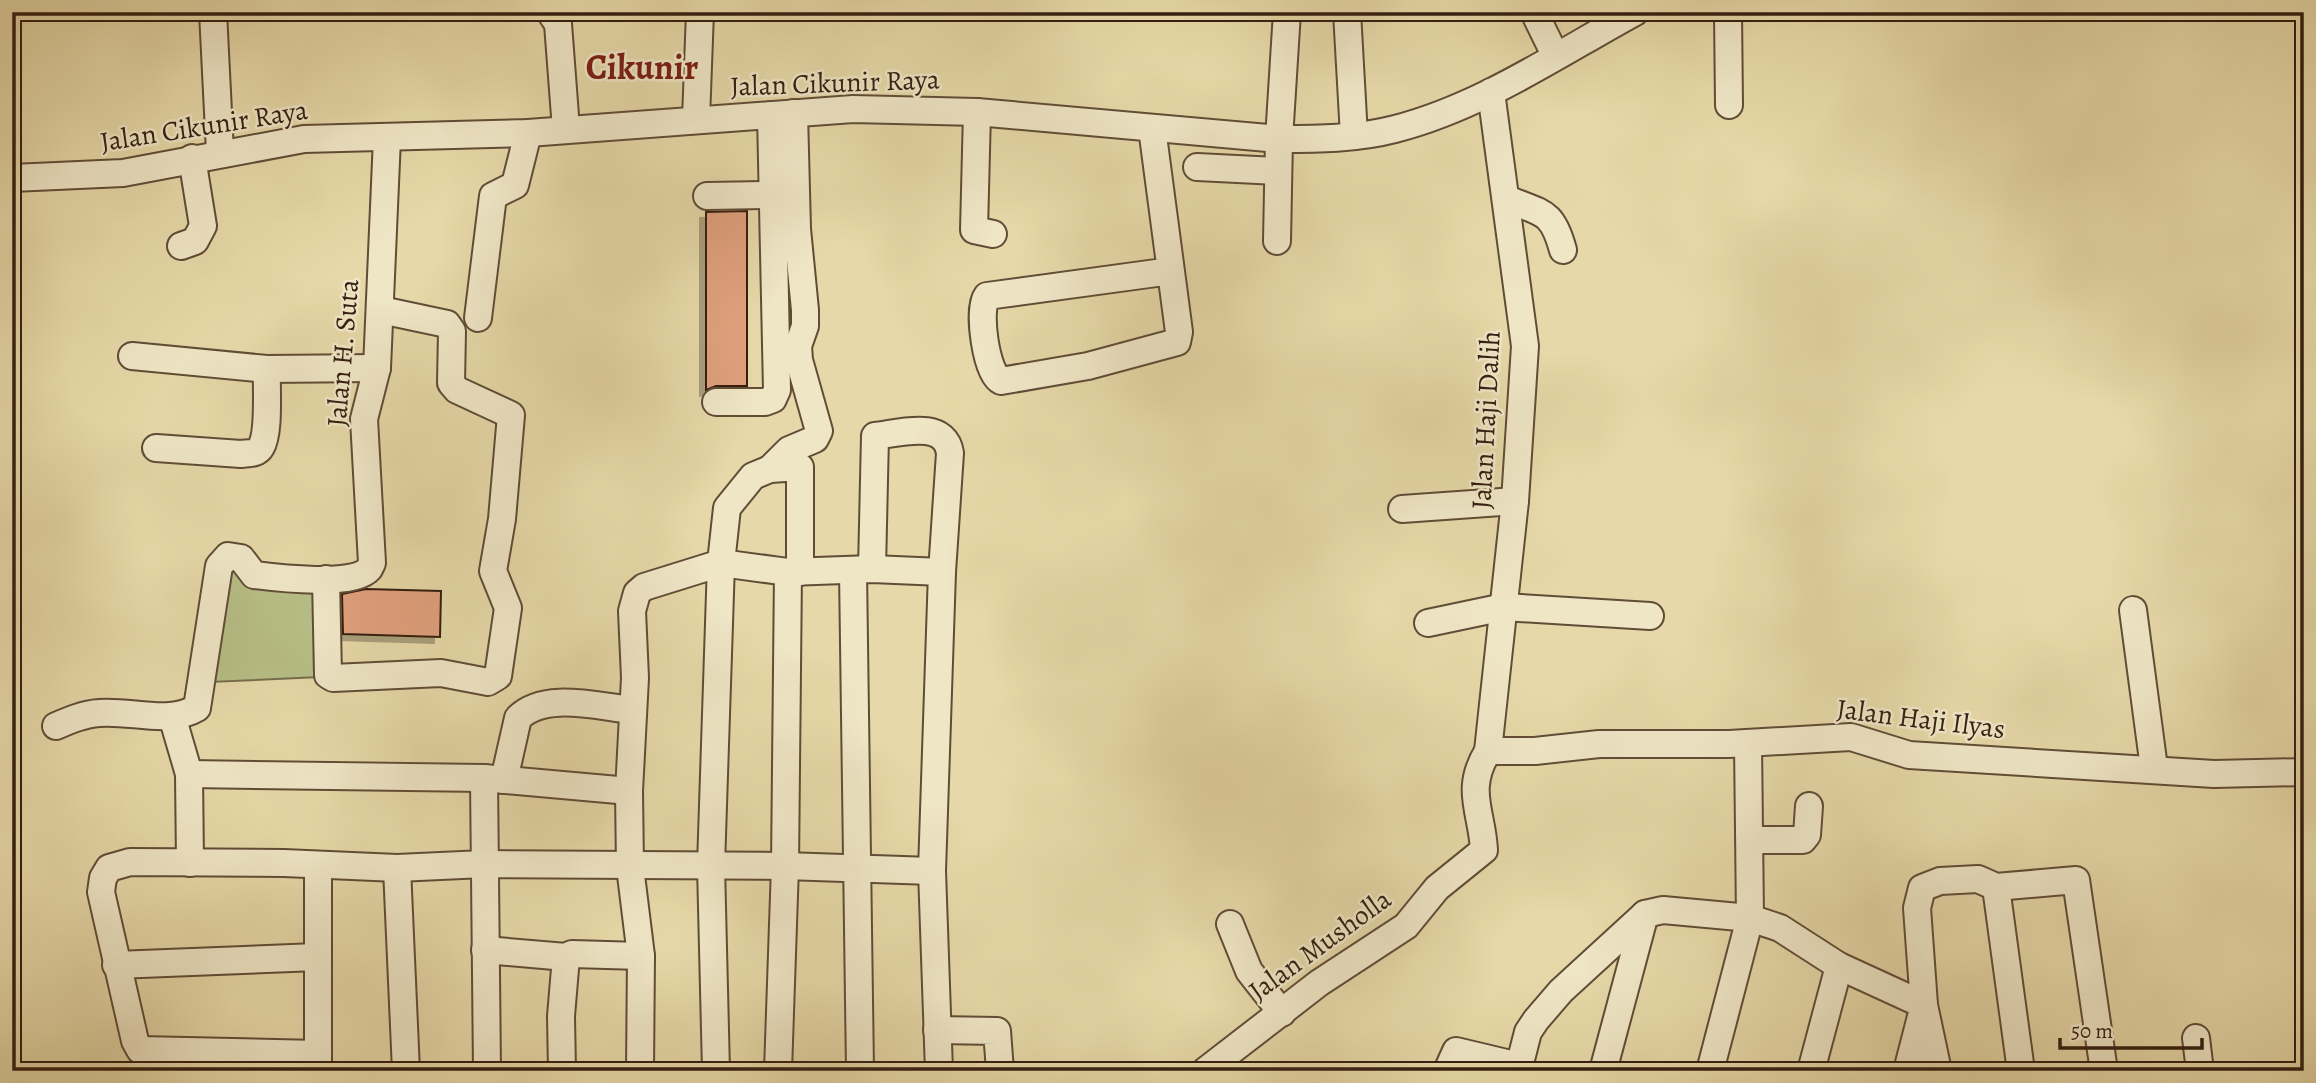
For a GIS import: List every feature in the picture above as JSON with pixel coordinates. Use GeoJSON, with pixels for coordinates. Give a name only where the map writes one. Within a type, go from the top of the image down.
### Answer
{"type":"FeatureCollection","features":[{"type":"Feature","properties":{"kind":"street"},"geometry":{"type":"LineString","coordinates":[[213,12],[220,152]]}},
{"type":"Feature","properties":{"kind":"street"},"geometry":{"type":"LineString","coordinates":[[550,12],[558,24],[566,129]]}},
{"type":"Feature","properties":{"kind":"street"},"geometry":{"type":"LineString","coordinates":[[696,119],[699,12]]}},
{"type":"Feature","properties":{"kind":"street"},"geometry":{"type":"LineString","coordinates":[[1277,241],[1279,139],[1287,12]]}},
{"type":"Feature","properties":{"kind":"street"},"geometry":{"type":"LineString","coordinates":[[1347,12],[1354,136]]}},
{"type":"Feature","properties":{"kind":"street","name":"Jalan Cikunir Raya"},"geometry":{"type":"LineString","coordinates":[[12,178],[94,176],[304,139],[528,133],[853,109],[978,112],[1279,139],[1354,136],[1395,129],[1491,92],[1635,12]]}},
{"type":"Feature","properties":{"kind":"street"},"geometry":{"type":"LineString","coordinates":[[1728,12],[1729,105]]}},
{"type":"Feature","properties":{"kind":"street"},"geometry":{"type":"LineString","coordinates":[[1535,13],[1555,55]]}},
{"type":"Feature","properties":{"kind":"street","name":"Jalan Haji Dalih"},"geometry":{"type":"LineString","coordinates":[[1488,751],[1515,501],[1525,346],[1491,92]]}},
{"type":"Feature","properties":{"kind":"street"},"geometry":{"type":"LineString","coordinates":[[978,112],[974,230],[993,234]]}},
{"type":"Feature","properties":{"kind":"street"},"geometry":{"type":"LineString","coordinates":[[716,402],[765,402],[773,399],[777,390],[771,195],[783,114]]}},
{"type":"Feature","properties":{"kind":"street"},"geometry":{"type":"LineString","coordinates":[[770,469],[789,450],[815,439],[819,430],[799,360],[798,346],[805,326],[805,310],[783,114]]}},
{"type":"Feature","properties":{"kind":"street"},"geometry":{"type":"LineString","coordinates":[[1152,128],[1171,271],[1179,332],[1174,345],[1025,378],[1001,381],[991,372],[981,309],[987,296],[1171,271]]}},
{"type":"Feature","properties":{"kind":"street"},"geometry":{"type":"LineString","coordinates":[[478,318],[493,196],[515,185],[528,133]]}},
{"type":"Feature","properties":{"kind":"street","name":"Jalan H. Suta"},"geometry":{"type":"LineString","coordinates":[[172,716],[187,714],[197,708],[201,699],[223,560],[228,556],[242,558],[254,575],[326,579],[361,576],[372,563],[364,419],[377,368],[387,138]]}},
{"type":"Feature","properties":{"kind":"street"},"geometry":{"type":"LineString","coordinates":[[181,246],[195,241],[202,226],[192,158]]}},
{"type":"Feature","properties":{"kind":"street"},"geometry":{"type":"LineString","coordinates":[[1197,167],[1278,171]]}},
{"type":"Feature","properties":{"kind":"street"},"geometry":{"type":"LineString","coordinates":[[707,196],[771,195]]}},
{"type":"Feature","properties":{"kind":"street"},"geometry":{"type":"LineString","coordinates":[[1507,199],[1550,217],[1556,226],[1563,250]]}},
{"type":"Feature","properties":{"kind":"street"},"geometry":{"type":"LineString","coordinates":[[326,579],[325,668],[333,678],[441,673],[488,682],[498,676],[508,608],[493,571],[502,519],[511,415],[457,390],[451,383],[452,331],[447,324],[381,310]]}},
{"type":"Feature","properties":{"kind":"street"},"geometry":{"type":"LineString","coordinates":[[132,356],[267,369],[377,368]]}},
{"type":"Feature","properties":{"kind":"street"},"geometry":{"type":"LineString","coordinates":[[156,448],[255,453],[261,449],[265,437],[267,369]]}},
{"type":"Feature","properties":{"kind":"street"},"geometry":{"type":"LineString","coordinates":[[860,1071],[855,867],[862,570],[875,436],[929,431],[940,433],[947,439],[950,453],[942,572],[932,871],[939,1071]]}},
{"type":"Feature","properties":{"kind":"street"},"geometry":{"type":"LineString","coordinates":[[716,1071],[711,866],[721,563],[729,501],[752,476],[770,469],[800,467],[794,572],[778,1071]]}},
{"type":"Feature","properties":{"kind":"street"},"geometry":{"type":"LineString","coordinates":[[1402,509],[1515,501]]}},
{"type":"Feature","properties":{"kind":"street"},"geometry":{"type":"LineString","coordinates":[[640,1071],[641,956],[630,867],[629,791],[633,710],[632,611],[637,593],[644,587],[721,563],[794,572],[942,572]]}},
{"type":"Feature","properties":{"kind":"street"},"geometry":{"type":"LineString","coordinates":[[1428,623],[1504,607],[1650,615]]}},
{"type":"Feature","properties":{"kind":"street"},"geometry":{"type":"LineString","coordinates":[[2133,610],[2154,768]]}},
{"type":"Feature","properties":{"kind":"street"},"geometry":{"type":"LineString","coordinates":[[487,1071],[484,864],[494,779],[517,718],[534,706],[549,703],[633,710]]}},
{"type":"Feature","properties":{"kind":"street"},"geometry":{"type":"LineString","coordinates":[[56,726],[84,715],[101,713],[172,716],[189,774],[190,863]]}},
{"type":"Feature","properties":{"kind":"street","name":"Jalan Haji Ilyas"},"geometry":{"type":"LineString","coordinates":[[1488,751],[1535,751],[1599,744],[1739,744],[1851,737],[1909,755],[2029,764],[2154,768],[2214,774],[2304,772]]}},
{"type":"Feature","properties":{"kind":"street"},"geometry":{"type":"LineString","coordinates":[[1710,1071],[1744,918],[1750,840],[1739,744]]}},
{"type":"Feature","properties":{"kind":"street"},"geometry":{"type":"LineString","coordinates":[[1699,1071],[1744,918],[1739,744]]}},
{"type":"Feature","properties":{"kind":"street","name":"Jalan Musholla"},"geometry":{"type":"LineString","coordinates":[[1205,1071],[1320,983],[1406,926],[1437,888],[1484,850],[1475,788],[1477,769],[1488,751]]}},
{"type":"Feature","properties":{"kind":"street"},"geometry":{"type":"LineString","coordinates":[[189,774],[494,779],[629,791]]}},
{"type":"Feature","properties":{"kind":"street"},"geometry":{"type":"LineString","coordinates":[[1750,840],[1803,840],[1807,835],[1809,806]]}},
{"type":"Feature","properties":{"kind":"street"},"geometry":{"type":"LineString","coordinates":[[318,865],[318,1063],[220,1061],[140,1050],[135,1041],[116,965],[101,892],[109,868],[130,862],[318,865],[397,868],[484,864],[785,866],[932,871]]}},
{"type":"Feature","properties":{"kind":"street"},"geometry":{"type":"LineString","coordinates":[[397,868],[406,1071]]}},
{"type":"Feature","properties":{"kind":"street"},"geometry":{"type":"LineString","coordinates":[[1938,1071],[1923,1005],[1917,918],[1922,888],[1940,881],[1978,879],[1996,887],[2076,880],[2104,1071]]}},
{"type":"Feature","properties":{"kind":"street"},"geometry":{"type":"LineString","coordinates":[[1996,887],[2021,1071]]}},
{"type":"Feature","properties":{"kind":"street"},"geometry":{"type":"LineString","coordinates":[[1447,1071],[1457,1051],[1518,1069],[1528,1032],[1561,991],[1645,914],[1663,910],[1744,918],[1780,928],[1839,966],[1923,1005]]}},
{"type":"Feature","properties":{"kind":"street"},"geometry":{"type":"LineString","coordinates":[[1603,1071],[1645,914]]}},
{"type":"Feature","properties":{"kind":"street"},"geometry":{"type":"LineString","coordinates":[[1230,924],[1249,971],[1282,1013]]}},
{"type":"Feature","properties":{"kind":"street"},"geometry":{"type":"LineString","coordinates":[[485,950],[566,957],[572,954],[641,956]]}},
{"type":"Feature","properties":{"kind":"street"},"geometry":{"type":"LineString","coordinates":[[116,965],[317,957]]}},
{"type":"Feature","properties":{"kind":"street"},"geometry":{"type":"LineString","coordinates":[[562,1071],[561,1016],[566,957]]}},
{"type":"Feature","properties":{"kind":"street"},"geometry":{"type":"LineString","coordinates":[[1811,1071],[1839,966]]}},
{"type":"Feature","properties":{"kind":"street"},"geometry":{"type":"LineString","coordinates":[[1907,1071],[1923,1005]]}},
{"type":"Feature","properties":{"kind":"street"},"geometry":{"type":"LineString","coordinates":[[937,1030],[997,1031],[1000,1071]]}},
{"type":"Feature","properties":{"kind":"street"},"geometry":{"type":"LineString","coordinates":[[2196,1038],[2200,1071]]}},
{"type":"Feature","properties":{"kind":"green space"},"geometry":{"type":"Polygon","coordinates":[[[225,565],[320,586],[320,677],[210,682],[225,565]]]}},
{"type":"Feature","properties":{"kind":"building"},"geometry":{"type":"Polygon","coordinates":[[[747,211],[747,386],[716,386],[706,390],[706,212],[747,211]]]}},
{"type":"Feature","properties":{"kind":"building"},"geometry":{"type":"Polygon","coordinates":[[[366,589],[441,591],[440,637],[343,634],[342,594],[366,589]]]}},
{"type":"Feature","properties":{"kind":"district","name":"Cikunir"},"geometry":{"type":"Point","coordinates":[642,67]}}]}
